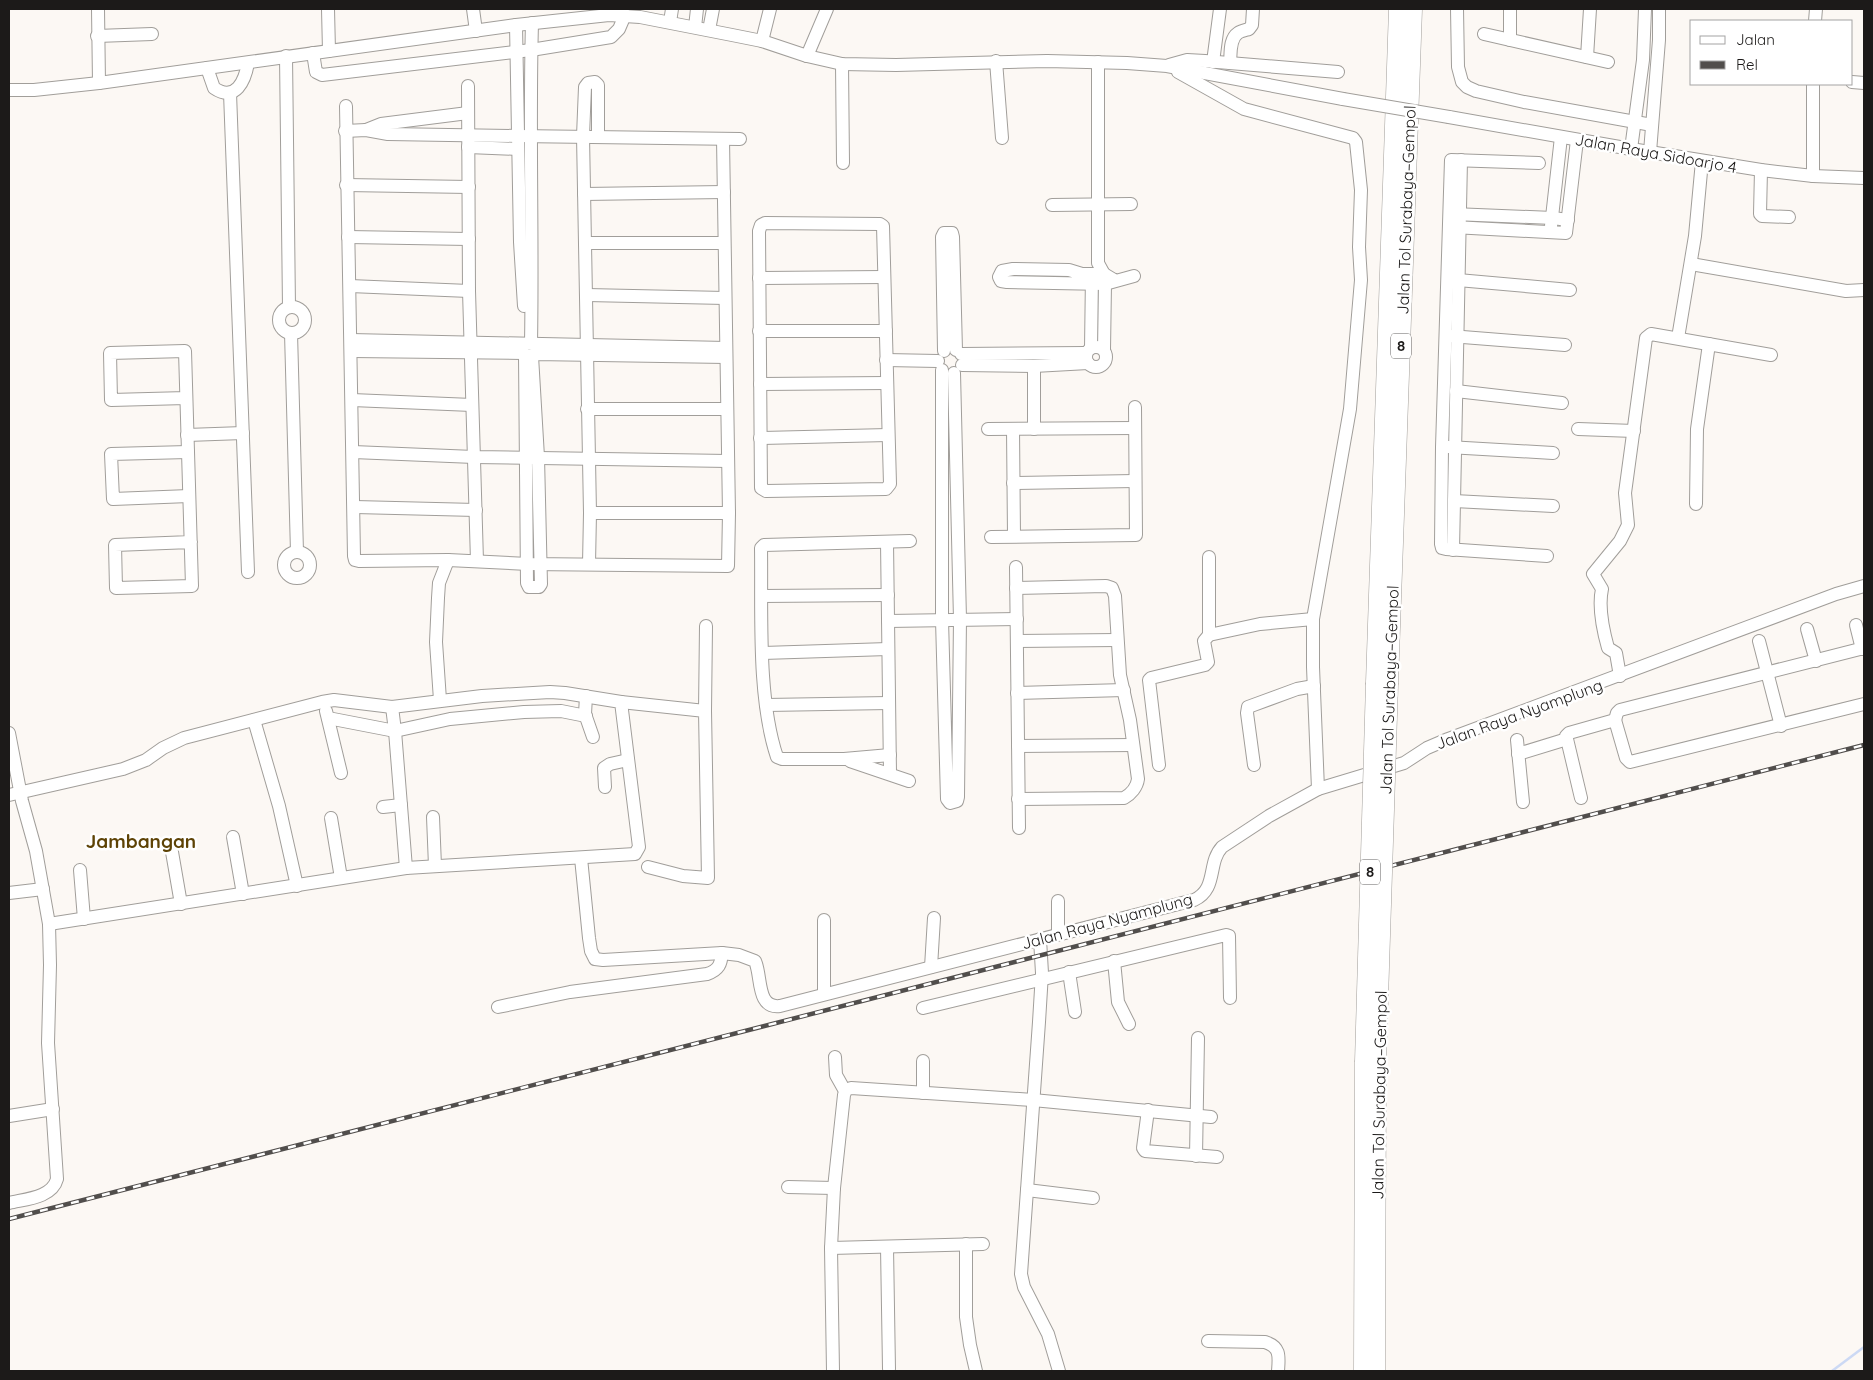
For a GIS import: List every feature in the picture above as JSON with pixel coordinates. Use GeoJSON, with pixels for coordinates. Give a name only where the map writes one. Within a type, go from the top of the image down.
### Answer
{"type":"FeatureCollection","features":[{"type":"Feature","properties":{"kind":"highway","name":"Jalan Tol Surabaya–Gempol"},"geometry":{"type":"LineString","coordinates":[[1363,1371],[1398,9]]}},
{"type":"Feature","properties":{"kind":"highway","name":"Jalan Tol Surabaya–Gempol"},"geometry":{"type":"LineString","coordinates":[[1382,683],[1413,9]]}},
{"type":"Feature","properties":{"kind":"highway","name":"Jalan Tol Surabaya–Gempol"},"geometry":{"type":"LineString","coordinates":[[1371,1062],[1376,1371]]}},
{"type":"Feature","properties":{"kind":"street"},"geometry":{"type":"LineString","coordinates":[[98,9],[99,83]]}},
{"type":"Feature","properties":{"kind":"street"},"geometry":{"type":"LineString","coordinates":[[328,9],[329,51]]}},
{"type":"Feature","properties":{"kind":"street"},"geometry":{"type":"LineString","coordinates":[[473,9],[476,31]]}},
{"type":"Feature","properties":{"kind":"street"},"geometry":{"type":"LineString","coordinates":[[670,22],[672,9]]}},
{"type":"Feature","properties":{"kind":"street"},"geometry":{"type":"LineString","coordinates":[[695,27],[697,9]]}},
{"type":"Feature","properties":{"kind":"street"},"geometry":{"type":"LineString","coordinates":[[709,30],[713,9]]}},
{"type":"Feature","properties":{"kind":"street"},"geometry":{"type":"LineString","coordinates":[[762,41],[770,9]]}},
{"type":"Feature","properties":{"kind":"street"},"geometry":{"type":"LineString","coordinates":[[807,56],[828,9]]}},
{"type":"Feature","properties":{"kind":"street"},"geometry":{"type":"LineString","coordinates":[[1213,62],[1220,9]]}},
{"type":"Feature","properties":{"kind":"street"},"geometry":{"type":"LineString","coordinates":[[1230,63],[1231,42],[1234,36],[1249,29],[1252,25],[1253,9]]}},
{"type":"Feature","properties":{"kind":"street"},"geometry":{"type":"LineString","coordinates":[[1457,9],[1458,67],[1462,82],[1467,87],[1476,91],[1524,102],[1652,125]]}},
{"type":"Feature","properties":{"kind":"street"},"geometry":{"type":"LineString","coordinates":[[1510,9],[1510,40]]}},
{"type":"Feature","properties":{"kind":"street"},"geometry":{"type":"LineString","coordinates":[[1587,58],[1590,9]]}},
{"type":"Feature","properties":{"kind":"street"},"geometry":{"type":"LineString","coordinates":[[1630,150],[1642,60],[1645,9]]}},
{"type":"Feature","properties":{"kind":"street"},"geometry":{"type":"LineString","coordinates":[[1650,152],[1659,9]]}},
{"type":"Feature","properties":{"kind":"street"},"geometry":{"type":"LineString","coordinates":[[9,90],[34,90],[99,83],[516,26],[532,23],[552,15],[624,15],[670,22],[762,41],[807,56],[842,64],[896,65],[996,61],[1098,62],[1167,66],[1187,60],[1338,72]]}},
{"type":"Feature","properties":{"kind":"street"},"geometry":{"type":"LineString","coordinates":[[313,53],[316,72],[322,75],[515,52],[611,37],[619,29],[624,15]]}},
{"type":"Feature","properties":{"kind":"street"},"geometry":{"type":"LineString","coordinates":[[526,242],[518,149],[524,136],[532,23]]}},
{"type":"Feature","properties":{"kind":"street"},"geometry":{"type":"LineString","coordinates":[[516,26],[515,52],[524,136],[534,564]]}},
{"type":"Feature","properties":{"kind":"street"},"geometry":{"type":"LineString","coordinates":[[98,36],[152,34]]}},
{"type":"Feature","properties":{"kind":"street"},"geometry":{"type":"LineString","coordinates":[[1484,34],[1608,62]]}},
{"type":"Feature","properties":{"kind":"street"},"geometry":{"type":"LineString","coordinates":[[286,56],[289,307]]}},
{"type":"Feature","properties":{"kind":"street"},"geometry":{"type":"LineString","coordinates":[[996,61],[1002,138]]}},
{"type":"Feature","properties":{"kind":"street"},"geometry":{"type":"LineString","coordinates":[[207,68],[214,88],[223,93],[230,93],[244,82],[248,62]]}},
{"type":"Feature","properties":{"kind":"street"},"geometry":{"type":"LineString","coordinates":[[1098,62],[1101,276],[1104,350],[1107,359],[1102,367],[1097,368],[1091,367],[1088,355],[1101,276]]}},
{"type":"Feature","properties":{"kind":"street"},"geometry":{"type":"LineString","coordinates":[[842,64],[842,163]]}},
{"type":"Feature","properties":{"kind":"street"},"geometry":{"type":"LineString","coordinates":[[1167,66],[1244,108],[1353,138],[1356,142],[1361,190],[1360,290],[1350,409],[1313,620],[1318,789]]}},
{"type":"Feature","properties":{"kind":"street","name":"Jalan Raya Sidoarjo 4"},"geometry":{"type":"LineString","coordinates":[[1167,66],[1630,150],[1761,170],[1813,176],[1864,178]]}},
{"type":"Feature","properties":{"kind":"street"},"geometry":{"type":"LineString","coordinates":[[589,564],[587,295],[583,136],[586,84],[594,82],[598,85],[598,137]]}},
{"type":"Feature","properties":{"kind":"street"},"geometry":{"type":"LineString","coordinates":[[1813,85],[1813,176]]}},
{"type":"Feature","properties":{"kind":"street"},"geometry":{"type":"LineString","coordinates":[[468,86],[469,292],[477,561]]}},
{"type":"Feature","properties":{"kind":"street"},"geometry":{"type":"LineString","coordinates":[[230,93],[248,572]]}},
{"type":"Feature","properties":{"kind":"street"},"geometry":{"type":"LineString","coordinates":[[346,106],[346,185],[350,286],[355,560],[448,560],[534,564],[726,567],[729,564],[723,139]]}},
{"type":"Feature","properties":{"kind":"street"},"geometry":{"type":"LineString","coordinates":[[366,130],[381,124],[468,113]]}},
{"type":"Feature","properties":{"kind":"street"},"geometry":{"type":"LineString","coordinates":[[345,131],[366,130],[388,134],[468,141],[518,149]]}},
{"type":"Feature","properties":{"kind":"street"},"geometry":{"type":"LineString","coordinates":[[468,141],[524,136],[740,139]]}},
{"type":"Feature","properties":{"kind":"street"},"geometry":{"type":"LineString","coordinates":[[1550,233],[1561,136]]}},
{"type":"Feature","properties":{"kind":"street"},"geometry":{"type":"LineString","coordinates":[[1454,220],[1550,233],[1566,233],[1577,140]]}},
{"type":"Feature","properties":{"kind":"street"},"geometry":{"type":"LineString","coordinates":[[1539,163],[1451,160],[1458,280],[1451,337],[1442,447],[1441,544],[1444,549],[1547,556]]}},
{"type":"Feature","properties":{"kind":"street"},"geometry":{"type":"LineString","coordinates":[[1678,338],[1691,264],[1702,161]]}},
{"type":"Feature","properties":{"kind":"street"},"geometry":{"type":"LineString","coordinates":[[1761,170],[1760,214],[1762,216],[1789,217]]}},
{"type":"Feature","properties":{"kind":"street"},"geometry":{"type":"LineString","coordinates":[[346,185],[469,187]]}},
{"type":"Feature","properties":{"kind":"street"},"geometry":{"type":"LineString","coordinates":[[584,194],[724,192]]}},
{"type":"Feature","properties":{"kind":"street"},"geometry":{"type":"LineString","coordinates":[[1052,205],[1131,204]]}},
{"type":"Feature","properties":{"kind":"street"},"geometry":{"type":"LineString","coordinates":[[1454,220],[1553,218],[1568,220]]}},
{"type":"Feature","properties":{"kind":"street"},"geometry":{"type":"LineString","coordinates":[[1453,550],[1456,391],[1451,337],[1454,220]]}},
{"type":"Feature","properties":{"kind":"street"},"geometry":{"type":"LineString","coordinates":[[765,223],[882,224],[884,229],[889,486],[886,489],[762,490],[760,487],[759,278],[759,228],[765,223]]}},
{"type":"Feature","properties":{"kind":"street"},"geometry":{"type":"LineString","coordinates":[[951,360],[942,237],[944,233],[948,232],[952,233],[954,237],[951,360],[942,620],[946,799],[950,803],[957,801],[958,797],[960,620],[951,360]]}},
{"type":"Feature","properties":{"kind":"street"},"geometry":{"type":"LineString","coordinates":[[348,237],[469,239]]}},
{"type":"Feature","properties":{"kind":"street"},"geometry":{"type":"LineString","coordinates":[[586,243],[724,243]]}},
{"type":"Feature","properties":{"kind":"street"},"geometry":{"type":"LineString","coordinates":[[1691,264],[1846,291],[1864,290]]}},
{"type":"Feature","properties":{"kind":"street"},"geometry":{"type":"LineString","coordinates":[[1101,276],[1082,274],[1069,270],[1013,269],[1002,271],[999,277],[1001,281],[1007,282],[1101,276],[1134,276]]}},
{"type":"Feature","properties":{"kind":"street"},"geometry":{"type":"LineString","coordinates":[[759,278],[884,277]]}},
{"type":"Feature","properties":{"kind":"street"},"geometry":{"type":"LineString","coordinates":[[1458,280],[1570,290]]}},
{"type":"Feature","properties":{"kind":"street"},"geometry":{"type":"LineString","coordinates":[[350,286],[469,292]]}},
{"type":"Feature","properties":{"kind":"street"},"geometry":{"type":"LineString","coordinates":[[587,295],[725,298]]}},
{"type":"Feature","properties":{"kind":"street"},"geometry":{"type":"LineString","coordinates":[[289,307],[296,307],[305,316],[303,328],[298,332],[286,332],[279,324],[281,313],[289,307]]}},
{"type":"Feature","properties":{"kind":"street"},"geometry":{"type":"LineString","coordinates":[[759,331],[886,331]]}},
{"type":"Feature","properties":{"kind":"street"},"geometry":{"type":"LineString","coordinates":[[292,333],[297,552]]}},
{"type":"Feature","properties":{"kind":"street"},"geometry":{"type":"LineString","coordinates":[[1620,676],[1616,653],[1608,648],[1600,599],[1601,588],[1593,573],[1620,540],[1628,525],[1625,493],[1646,338],[1651,334],[1770,355]]}},
{"type":"Feature","properties":{"kind":"street"},"geometry":{"type":"LineString","coordinates":[[1451,337],[1565,345]]}},
{"type":"Feature","properties":{"kind":"street"},"geometry":{"type":"LineString","coordinates":[[1696,504],[1697,429],[1709,344]]}},
{"type":"Feature","properties":{"kind":"street"},"geometry":{"type":"LineString","coordinates":[[351,346],[726,352]]}},
{"type":"Feature","properties":{"kind":"street"},"geometry":{"type":"LineString","coordinates":[[951,360],[1034,366],[1088,355],[1095,347],[1104,350]]}},
{"type":"Feature","properties":{"kind":"street"},"geometry":{"type":"LineString","coordinates":[[186,398],[111,400],[110,354],[185,351],[191,542],[192,586],[116,588],[115,545],[191,542]]}},
{"type":"Feature","properties":{"kind":"street"},"geometry":{"type":"LineString","coordinates":[[886,360],[951,360],[1088,355]]}},
{"type":"Feature","properties":{"kind":"street"},"geometry":{"type":"LineString","coordinates":[[1034,366],[1034,429]]}},
{"type":"Feature","properties":{"kind":"street"},"geometry":{"type":"LineString","coordinates":[[760,384],[887,383]]}},
{"type":"Feature","properties":{"kind":"street"},"geometry":{"type":"LineString","coordinates":[[1456,391],[1562,403]]}},
{"type":"Feature","properties":{"kind":"street"},"geometry":{"type":"LineString","coordinates":[[352,400],[472,405]]}},
{"type":"Feature","properties":{"kind":"street"},"geometry":{"type":"LineString","coordinates":[[991,537],[1136,535],[1135,407]]}},
{"type":"Feature","properties":{"kind":"street"},"geometry":{"type":"LineString","coordinates":[[587,409],[727,409]]}},
{"type":"Feature","properties":{"kind":"street"},"geometry":{"type":"LineString","coordinates":[[988,430],[1135,428]]}},
{"type":"Feature","properties":{"kind":"street"},"geometry":{"type":"LineString","coordinates":[[1013,429],[1014,536]]}},
{"type":"Feature","properties":{"kind":"street"},"geometry":{"type":"LineString","coordinates":[[1578,429],[1634,431]]}},
{"type":"Feature","properties":{"kind":"street"},"geometry":{"type":"LineString","coordinates":[[187,435],[243,433]]}},
{"type":"Feature","properties":{"kind":"street"},"geometry":{"type":"LineString","coordinates":[[760,438],[888,435]]}},
{"type":"Feature","properties":{"kind":"street"},"geometry":{"type":"LineString","coordinates":[[1442,447],[1553,453]]}},
{"type":"Feature","properties":{"kind":"street"},"geometry":{"type":"LineString","coordinates":[[188,452],[112,454],[112,490],[113,499],[189,496]]}},
{"type":"Feature","properties":{"kind":"street"},"geometry":{"type":"LineString","coordinates":[[353,452],[474,457],[728,461]]}},
{"type":"Feature","properties":{"kind":"street"},"geometry":{"type":"LineString","coordinates":[[1013,483],[1135,482]]}},
{"type":"Feature","properties":{"kind":"street"},"geometry":{"type":"LineString","coordinates":[[1454,501],[1553,506]]}},
{"type":"Feature","properties":{"kind":"street"},"geometry":{"type":"LineString","coordinates":[[354,507],[476,510]]}},
{"type":"Feature","properties":{"kind":"street"},"geometry":{"type":"LineString","coordinates":[[590,512],[729,513]]}},
{"type":"Feature","properties":{"kind":"street"},"geometry":{"type":"LineString","coordinates":[[890,755],[844,759],[778,759],[766,705],[761,548],[763,545],[910,541]]}},
{"type":"Feature","properties":{"kind":"street"},"geometry":{"type":"LineString","coordinates":[[887,542],[890,773]]}},
{"type":"Feature","properties":{"kind":"street"},"geometry":{"type":"LineString","coordinates":[[1209,557],[1209,635]]}},
{"type":"Feature","properties":{"kind":"street"},"geometry":{"type":"LineString","coordinates":[[440,700],[436,648],[438,598],[441,575],[448,560]]}},
{"type":"Feature","properties":{"kind":"street"},"geometry":{"type":"LineString","coordinates":[[1016,567],[1019,828]]}},
{"type":"Feature","properties":{"kind":"street"},"geometry":{"type":"LineString","coordinates":[[1016,588],[1110,587],[1115,596],[1120,675],[1130,720],[1138,782],[1127,796],[1121,798],[1018,799]]}},
{"type":"Feature","properties":{"kind":"street","name":"Jalan Raya Nyamplung"},"geometry":{"type":"LineString","coordinates":[[722,953],[750,959],[759,973],[762,997],[769,1006],[780,1006],[1198,898],[1207,890],[1217,854],[1222,847],[1269,816],[1318,789],[1404,763],[1437,743],[1859,587]]}},
{"type":"Feature","properties":{"kind":"street"},"geometry":{"type":"LineString","coordinates":[[762,596],[888,595]]}},
{"type":"Feature","properties":{"kind":"street"},"geometry":{"type":"LineString","coordinates":[[888,621],[1017,619]]}},
{"type":"Feature","properties":{"kind":"street"},"geometry":{"type":"LineString","coordinates":[[1159,765],[1150,679],[1207,664],[1208,660],[1204,641],[1209,635],[1260,624],[1313,620]]}},
{"type":"Feature","properties":{"kind":"street"},"geometry":{"type":"LineString","coordinates":[[1856,625],[1864,649],[1620,710],[1615,720],[1626,758],[1630,762],[1782,726],[1864,704]]}},
{"type":"Feature","properties":{"kind":"street"},"geometry":{"type":"LineString","coordinates":[[648,867],[684,876],[706,879],[708,873],[706,626]]}},
{"type":"Feature","properties":{"kind":"street"},"geometry":{"type":"LineString","coordinates":[[1807,629],[1816,661]]}},
{"type":"Feature","properties":{"kind":"street"},"geometry":{"type":"LineString","coordinates":[[1017,641],[1117,640]]}},
{"type":"Feature","properties":{"kind":"street"},"geometry":{"type":"LineString","coordinates":[[1759,641],[1782,726]]}},
{"type":"Feature","properties":{"kind":"street"},"geometry":{"type":"LineString","coordinates":[[763,652],[888,649]]}},
{"type":"Feature","properties":{"kind":"street"},"geometry":{"type":"LineString","coordinates":[[1254,765],[1248,707],[1314,684]]}},
{"type":"Feature","properties":{"kind":"street"},"geometry":{"type":"LineString","coordinates":[[1017,693],[1124,690]]}},
{"type":"Feature","properties":{"kind":"street"},"geometry":{"type":"LineString","coordinates":[[326,710],[334,700],[393,720],[440,700],[483,708],[550,703],[570,712],[620,702],[706,711]]}},
{"type":"Feature","properties":{"kind":"street"},"geometry":{"type":"LineString","coordinates":[[49,924],[406,868],[632,855],[639,850],[639,847],[619,762],[620,702]]}},
{"type":"Feature","properties":{"kind":"street"},"geometry":{"type":"LineString","coordinates":[[19,800],[123,769],[146,760],[163,748],[184,738],[256,729],[326,710],[393,720],[431,722],[483,708],[524,704],[550,703],[586,708]]}},
{"type":"Feature","properties":{"kind":"street"},"geometry":{"type":"LineString","coordinates":[[766,705],[889,703]]}},
{"type":"Feature","properties":{"kind":"street"},"geometry":{"type":"LineString","coordinates":[[586,708],[592,736]]}},
{"type":"Feature","properties":{"kind":"street"},"geometry":{"type":"LineString","coordinates":[[326,710],[341,773]]}},
{"type":"Feature","properties":{"kind":"street"},"geometry":{"type":"LineString","coordinates":[[393,720],[402,805],[406,868]]}},
{"type":"Feature","properties":{"kind":"street"},"geometry":{"type":"LineString","coordinates":[[1581,798],[1566,736],[1569,733],[1615,720]]}},
{"type":"Feature","properties":{"kind":"street"},"geometry":{"type":"LineString","coordinates":[[256,729],[277,798],[297,886]]}},
{"type":"Feature","properties":{"kind":"street"},"geometry":{"type":"LineString","coordinates":[[9,733],[19,800],[32,832],[49,924],[48,1043],[57,1179],[56,1184],[48,1193],[9,1203]]}},
{"type":"Feature","properties":{"kind":"street"},"geometry":{"type":"LineString","coordinates":[[1518,754],[1567,739]]}},
{"type":"Feature","properties":{"kind":"street"},"geometry":{"type":"LineString","coordinates":[[1517,740],[1523,802]]}},
{"type":"Feature","properties":{"kind":"street"},"geometry":{"type":"LineString","coordinates":[[1018,746],[1133,745]]}},
{"type":"Feature","properties":{"kind":"street"},"geometry":{"type":"LineString","coordinates":[[844,759],[909,781]]}},
{"type":"Feature","properties":{"kind":"street"},"geometry":{"type":"LineString","coordinates":[[604,787],[604,768],[619,762]]}},
{"type":"Feature","properties":{"kind":"street"},"geometry":{"type":"LineString","coordinates":[[383,807],[402,805]]}},
{"type":"Feature","properties":{"kind":"street"},"geometry":{"type":"LineString","coordinates":[[433,816],[435,866]]}},
{"type":"Feature","properties":{"kind":"street"},"geometry":{"type":"LineString","coordinates":[[331,818],[341,878]]}},
{"type":"Feature","properties":{"kind":"street"},"geometry":{"type":"LineString","coordinates":[[233,837],[242,894]]}},
{"type":"Feature","properties":{"kind":"street"},"geometry":{"type":"LineString","coordinates":[[172,852],[182,904]]}},
{"type":"Feature","properties":{"kind":"street"},"geometry":{"type":"LineString","coordinates":[[498,1007],[570,992],[707,974],[720,965],[722,953],[595,959],[591,951],[589,938],[581,858]]}},
{"type":"Feature","properties":{"kind":"street"},"geometry":{"type":"LineString","coordinates":[[80,870],[84,918]]}},
{"type":"Feature","properties":{"kind":"street"},"geometry":{"type":"LineString","coordinates":[[9,892],[44,889]]}},
{"type":"Feature","properties":{"kind":"street"},"geometry":{"type":"LineString","coordinates":[[1058,901],[1058,934]]}},
{"type":"Feature","properties":{"kind":"street"},"geometry":{"type":"LineString","coordinates":[[931,967],[934,918]]}},
{"type":"Feature","properties":{"kind":"street"},"geometry":{"type":"LineString","coordinates":[[824,920],[824,994]]}},
{"type":"Feature","properties":{"kind":"street"},"geometry":{"type":"LineString","coordinates":[[923,1008],[1229,935],[1230,998]]}},
{"type":"Feature","properties":{"kind":"street"},"geometry":{"type":"LineString","coordinates":[[1040,939],[1042,979],[1021,1278],[1048,1334],[1059,1371]]}},
{"type":"Feature","properties":{"kind":"street"},"geometry":{"type":"LineString","coordinates":[[1114,961],[1118,1002],[1129,1024]]}},
{"type":"Feature","properties":{"kind":"street"},"geometry":{"type":"LineString","coordinates":[[1069,972],[1075,1012]]}},
{"type":"Feature","properties":{"kind":"street"},"geometry":{"type":"LineString","coordinates":[[1196,1156],[1198,1038]]}},
{"type":"Feature","properties":{"kind":"street"},"geometry":{"type":"LineString","coordinates":[[833,1371],[831,1248],[834,1188],[845,1090],[836,1075],[835,1057]]}},
{"type":"Feature","properties":{"kind":"street"},"geometry":{"type":"LineString","coordinates":[[923,1061],[923,1093]]}},
{"type":"Feature","properties":{"kind":"street"},"geometry":{"type":"LineString","coordinates":[[845,1090],[851,1088],[1033,1100],[1211,1117]]}},
{"type":"Feature","properties":{"kind":"street"},"geometry":{"type":"LineString","coordinates":[[9,1116],[53,1109]]}},
{"type":"Feature","properties":{"kind":"street"},"geometry":{"type":"LineString","coordinates":[[1148,1110],[1143,1148],[1145,1151],[1217,1158]]}},
{"type":"Feature","properties":{"kind":"street"},"geometry":{"type":"LineString","coordinates":[[788,1187],[834,1188]]}},
{"type":"Feature","properties":{"kind":"street"},"geometry":{"type":"LineString","coordinates":[[1028,1190],[1092,1198]]}},
{"type":"Feature","properties":{"kind":"street"},"geometry":{"type":"LineString","coordinates":[[966,1244],[966,1317],[976,1371]]}},
{"type":"Feature","properties":{"kind":"street"},"geometry":{"type":"LineString","coordinates":[[831,1248],[984,1244]]}},
{"type":"Feature","properties":{"kind":"street"},"geometry":{"type":"LineString","coordinates":[[886,1247],[889,1369]]}},
{"type":"Feature","properties":{"kind":"street"},"geometry":{"type":"LineString","coordinates":[[1208,1341],[1265,1342],[1273,1345],[1277,1350],[1278,1371]]}},
{"type":"Feature","properties":{"kind":"waterway"},"geometry":{"type":"LineString","coordinates":[[1832,1371],[1864,1347]]}},
{"type":"Feature","properties":{"kind":"railway"},"geometry":{"type":"LineString","coordinates":[[9,1219],[1864,745]]}},
{"type":"Feature","properties":{"kind":"district","name":"Jambangan"},"geometry":{"type":"Point","coordinates":[141,841]}}]}
